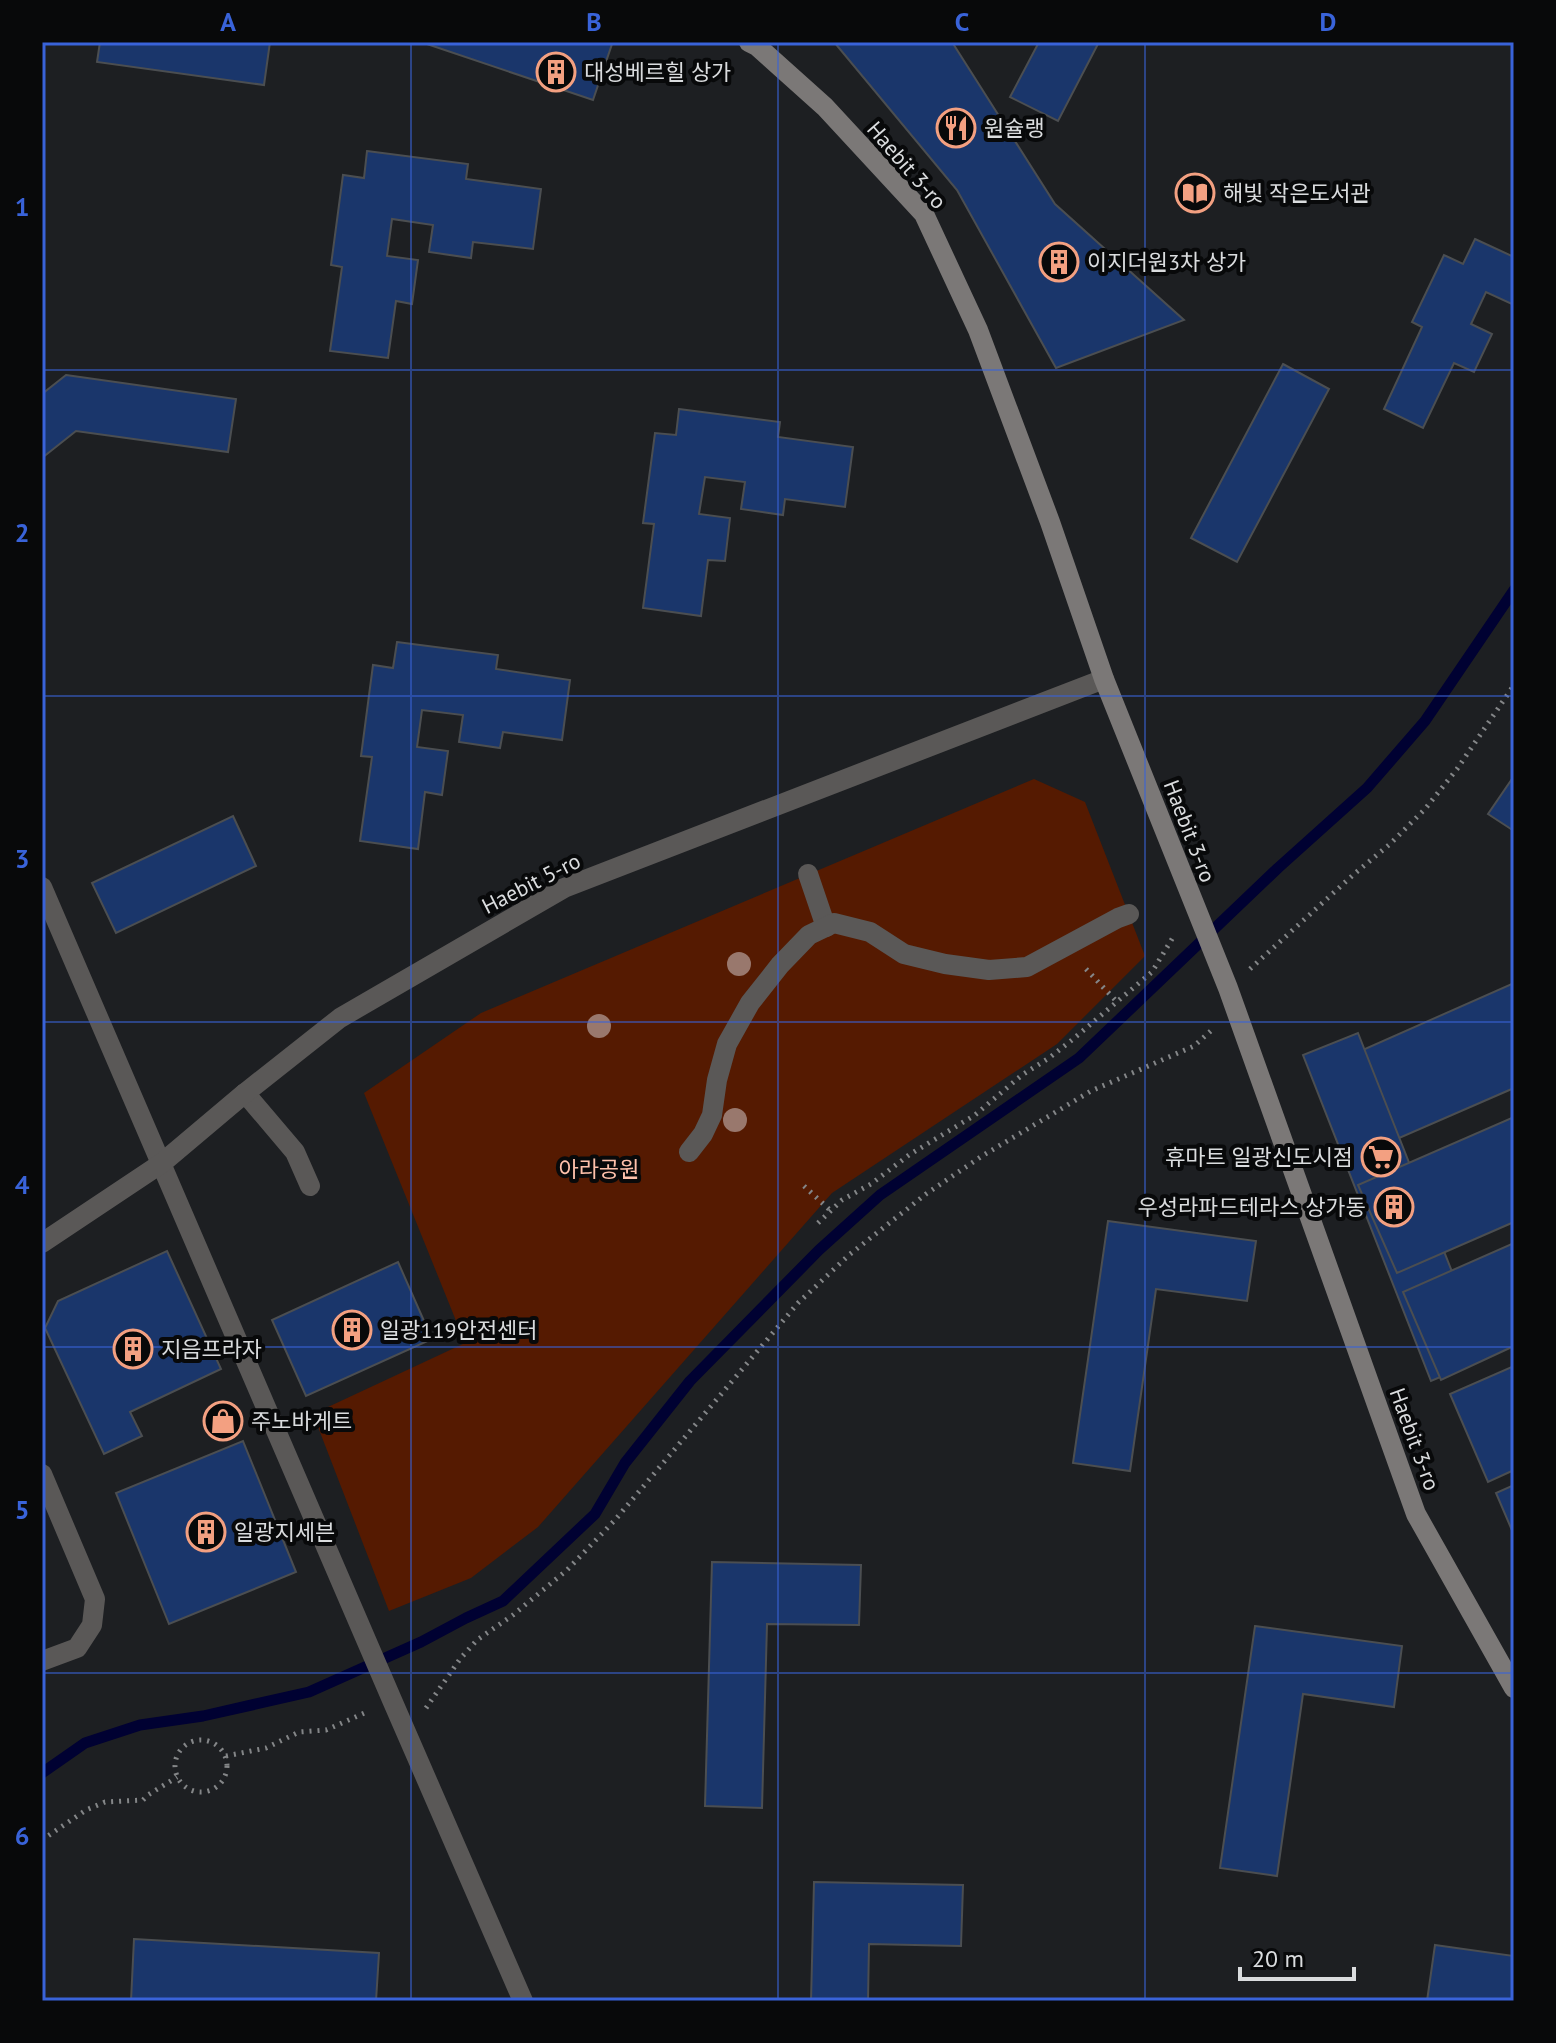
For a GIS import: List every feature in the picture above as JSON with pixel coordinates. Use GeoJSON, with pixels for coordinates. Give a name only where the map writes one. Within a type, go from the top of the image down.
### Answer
{"type":"FeatureCollection","features":[{"type":"Feature","properties":{"kind":"street","name":"Haebit 3-ro"},"geometry":{"type":"LineString","coordinates":[[755,43],[825,107],[924,214],[978,330],[1050,522],[1104,679],[1228,988],[1416,1514],[1514,1688]]}},
{"type":"Feature","properties":{"kind":"street","name":"Haebit 5-ro"},"geometry":{"type":"LineString","coordinates":[[42,1243],[162,1163],[340,1018],[564,888],[1104,679]]}},
{"type":"Feature","properties":{"kind":"street"},"geometry":{"type":"LineString","coordinates":[[808,874],[826,927]]}},
{"type":"Feature","properties":{"kind":"street"},"geometry":{"type":"LineString","coordinates":[[42,887],[523,2001]]}},
{"type":"Feature","properties":{"kind":"street"},"geometry":{"type":"LineString","coordinates":[[689,1152],[712,1115],[727,1044],[750,1003],[809,935],[834,923],[870,932],[904,954],[989,970],[1027,967],[1129,914]]}},
{"type":"Feature","properties":{"kind":"street"},"geometry":{"type":"LineString","coordinates":[[245,1093],[295,1152],[310,1186]]}},
{"type":"Feature","properties":{"kind":"street"},"geometry":{"type":"LineString","coordinates":[[42,1474],[95,1599],[92,1625],[77,1648],[42,1661]]}},
{"type":"Feature","properties":{"kind":"path"},"geometry":{"type":"LineString","coordinates":[[1228,988],[1425,809],[1457,769],[1514,685]]}},
{"type":"Feature","properties":{"kind":"path"},"geometry":{"type":"LineString","coordinates":[[818,1223],[842,1200],[975,1115],[1022,1075],[1061,1049],[1118,1003],[1152,972],[1193,904]]}},
{"type":"Feature","properties":{"kind":"path"},"geometry":{"type":"LineString","coordinates":[[1097,982],[1118,1003]]}},
{"type":"Feature","properties":{"kind":"path"},"geometry":{"type":"LineString","coordinates":[[428,1707],[460,1659],[477,1640],[567,1570],[615,1520],[798,1303],[849,1255],[926,1194],[1018,1134],[1091,1091],[1194,1046]]}},
{"type":"Feature","properties":{"kind":"path"},"geometry":{"type":"LineString","coordinates":[[804,1186],[831,1211]]}},
{"type":"Feature","properties":{"kind":"path"},"geometry":{"type":"LineString","coordinates":[[226,1756],[266,1748],[299,1732],[326,1730],[366,1712]]}},
{"type":"Feature","properties":{"kind":"path"},"geometry":{"type":"LineString","coordinates":[[197,1740],[219,1746],[226,1756],[228,1768],[225,1779],[217,1788],[206,1793],[194,1792],[183,1786],[177,1777],[175,1765],[178,1753],[197,1740]]}},
{"type":"Feature","properties":{"kind":"path"},"geometry":{"type":"LineString","coordinates":[[42,1840],[86,1810],[105,1802],[143,1800],[177,1777]]}},
{"type":"Feature","properties":{"kind":"green space","name":"아라공원"},"geometry":{"type":"Polygon","coordinates":[[[1034,779],[1085,802],[1145,956],[1057,1044],[832,1193],[538,1527],[471,1578],[389,1611],[313,1414],[465,1343],[364,1093],[481,1013],[1034,779]]]}},
{"type":"Feature","properties":{"kind":"building"},"geometry":{"type":"Polygon","coordinates":[[[100,42],[270,42],[264,85],[97,62],[100,42]]]}},
{"type":"Feature","properties":{"kind":"building","name":"대성베르힐 상가"},"geometry":{"type":"Polygon","coordinates":[[[421,42],[607,42],[612,44],[593,100],[421,42]]]}},
{"type":"Feature","properties":{"kind":"building","name":"이지더원3차 상가"},"geometry":{"type":"Polygon","coordinates":[[[834,42],[952,42],[1055,204],[1184,320],[1056,368],[957,190],[834,42]]]}},
{"type":"Feature","properties":{"kind":"building"},"geometry":{"type":"Polygon","coordinates":[[[1039,42],[1099,42],[1058,121],[1010,97],[1039,42]]]}},
{"type":"Feature","properties":{"kind":"building"},"geometry":{"type":"Polygon","coordinates":[[[367,151],[468,164],[466,179],[541,189],[533,249],[473,242],[471,258],[429,252],[433,225],[392,219],[387,256],[418,260],[412,304],[396,301],[388,358],[330,351],[342,267],[331,265],[343,175],[364,178],[367,151]]]}},
{"type":"Feature","properties":{"kind":"building"},"geometry":{"type":"Polygon","coordinates":[[[1475,239],[1514,257],[1514,305],[1486,292],[1471,324],[1492,334],[1474,372],[1454,363],[1423,428],[1384,409],[1422,327],[1412,322],[1444,255],[1463,264],[1475,239]]]}},
{"type":"Feature","properties":{"kind":"building"},"geometry":{"type":"Polygon","coordinates":[[[1283,364],[1329,389],[1237,562],[1191,538],[1283,364]]]}},
{"type":"Feature","properties":{"kind":"building"},"geometry":{"type":"Polygon","coordinates":[[[66,375],[236,399],[228,452],[76,431],[42,458],[42,394],[66,375]]]}},
{"type":"Feature","properties":{"kind":"building"},"geometry":{"type":"Polygon","coordinates":[[[679,409],[780,422],[778,437],[853,447],[845,507],[785,499],[783,515],[741,509],[745,482],[705,477],[699,514],[730,518],[725,561],[708,560],[701,616],[643,608],[654,524],[643,523],[655,433],[676,435],[679,409]]]}},
{"type":"Feature","properties":{"kind":"building"},"geometry":{"type":"Polygon","coordinates":[[[397,642],[498,655],[496,669],[570,680],[562,740],[503,732],[500,748],[459,742],[463,715],[422,710],[417,747],[448,751],[442,795],[425,792],[418,849],[360,841],[372,757],[361,756],[373,665],[393,668],[397,642]]]}},
{"type":"Feature","properties":{"kind":"building"},"geometry":{"type":"Polygon","coordinates":[[[1514,776],[1514,831],[1488,814],[1514,776]]]}},
{"type":"Feature","properties":{"kind":"building"},"geometry":{"type":"Polygon","coordinates":[[[233,816],[256,866],[116,933],[92,883],[233,816]]]}},
{"type":"Feature","properties":{"kind":"building"},"geometry":{"type":"Polygon","coordinates":[[[1514,983],[1514,1088],[1351,1159],[1313,1072],[1514,983]]]}},
{"type":"Feature","properties":{"kind":"building","name":"우성라파드테라스 상가동"},"geometry":{"type":"Polygon","coordinates":[[[1358,1033],[1486,1358],[1431,1381],[1303,1055],[1358,1033]]]}},
{"type":"Feature","properties":{"kind":"building"},"geometry":{"type":"Polygon","coordinates":[[[1514,1117],[1514,1222],[1397,1273],[1358,1185],[1514,1117]]]}},
{"type":"Feature","properties":{"kind":"building"},"geometry":{"type":"Polygon","coordinates":[[[1108,1221],[1256,1241],[1247,1301],[1156,1289],[1130,1471],[1073,1463],[1108,1221]]]}},
{"type":"Feature","properties":{"kind":"building"},"geometry":{"type":"Polygon","coordinates":[[[1514,1243],[1514,1346],[1441,1380],[1403,1292],[1514,1243]]]}},
{"type":"Feature","properties":{"kind":"building","name":"지음프라자"},"geometry":{"type":"Polygon","coordinates":[[[167,1251],[221,1369],[130,1412],[142,1436],[104,1454],[45,1328],[58,1301],[167,1251]]]}},
{"type":"Feature","properties":{"kind":"building","name":"일광119안전센터"},"geometry":{"type":"Polygon","coordinates":[[[398,1262],[432,1339],[306,1396],[272,1320],[398,1262]]]}},
{"type":"Feature","properties":{"kind":"building"},"geometry":{"type":"Polygon","coordinates":[[[1514,1366],[1514,1470],[1488,1482],[1450,1394],[1514,1366]]]}},
{"type":"Feature","properties":{"kind":"building","name":"일광지세븐"},"geometry":{"type":"Polygon","coordinates":[[[243,1441],[296,1572],[169,1624],[116,1493],[243,1441]]]}},
{"type":"Feature","properties":{"kind":"building"},"geometry":{"type":"Polygon","coordinates":[[[1514,1485],[1514,1535],[1496,1493],[1514,1485]]]}},
{"type":"Feature","properties":{"kind":"building"},"geometry":{"type":"Polygon","coordinates":[[[712,1562],[861,1565],[859,1625],[767,1624],[762,1808],[705,1806],[712,1562]]]}},
{"type":"Feature","properties":{"kind":"building"},"geometry":{"type":"Polygon","coordinates":[[[1255,1626],[1402,1646],[1394,1707],[1303,1694],[1277,1876],[1220,1868],[1255,1626]]]}},
{"type":"Feature","properties":{"kind":"building"},"geometry":{"type":"Polygon","coordinates":[[[814,1882],[963,1885],[961,1946],[869,1944],[868,2001],[811,2001],[814,1882]]]}},
{"type":"Feature","properties":{"kind":"building"},"geometry":{"type":"Polygon","coordinates":[[[134,1939],[379,1953],[376,2001],[131,2001],[134,1939]]]}},
{"type":"Feature","properties":{"kind":"building"},"geometry":{"type":"Polygon","coordinates":[[[1435,1945],[1514,1956],[1514,2001],[1427,2001],[1435,1945]]]}},
{"type":"Feature","properties":{"kind":"waterway"},"geometry":{"type":"LineString","coordinates":[[42,1773],[85,1743],[140,1725],[203,1716],[309,1692],[503,1601],[595,1514],[625,1463],[690,1381],[819,1250],[880,1195],[1079,1058],[1278,868],[1367,788],[1425,721],[1514,590]]}},
{"type":"Feature","properties":{"kind":"place","name":"대성베르힐 상가"},"geometry":{"type":"Point","coordinates":[556,72]}},
{"type":"Feature","properties":{"kind":"place","name":"원슐랭"},"geometry":{"type":"Point","coordinates":[956,128]}},
{"type":"Feature","properties":{"kind":"place","name":"해빛 작은도서관"},"geometry":{"type":"Point","coordinates":[1195,193]}},
{"type":"Feature","properties":{"kind":"place","name":"이지더원3차 상가"},"geometry":{"type":"Point","coordinates":[1059,262]}},
{"type":"Feature","properties":{"kind":"place","name":"휴마트 일광신도시점"},"geometry":{"type":"Point","coordinates":[1381,1157]}},
{"type":"Feature","properties":{"kind":"place","name":"우성라파드테라스 상가동"},"geometry":{"type":"Point","coordinates":[1394,1207]}},
{"type":"Feature","properties":{"kind":"place","name":"일광119안전센터"},"geometry":{"type":"Point","coordinates":[352,1330]}},
{"type":"Feature","properties":{"kind":"place","name":"지음프라자"},"geometry":{"type":"Point","coordinates":[133,1349]}},
{"type":"Feature","properties":{"kind":"place","name":"주노바게트"},"geometry":{"type":"Point","coordinates":[223,1421]}},
{"type":"Feature","properties":{"kind":"place","name":"일광지세븐"},"geometry":{"type":"Point","coordinates":[206,1532]}}]}
